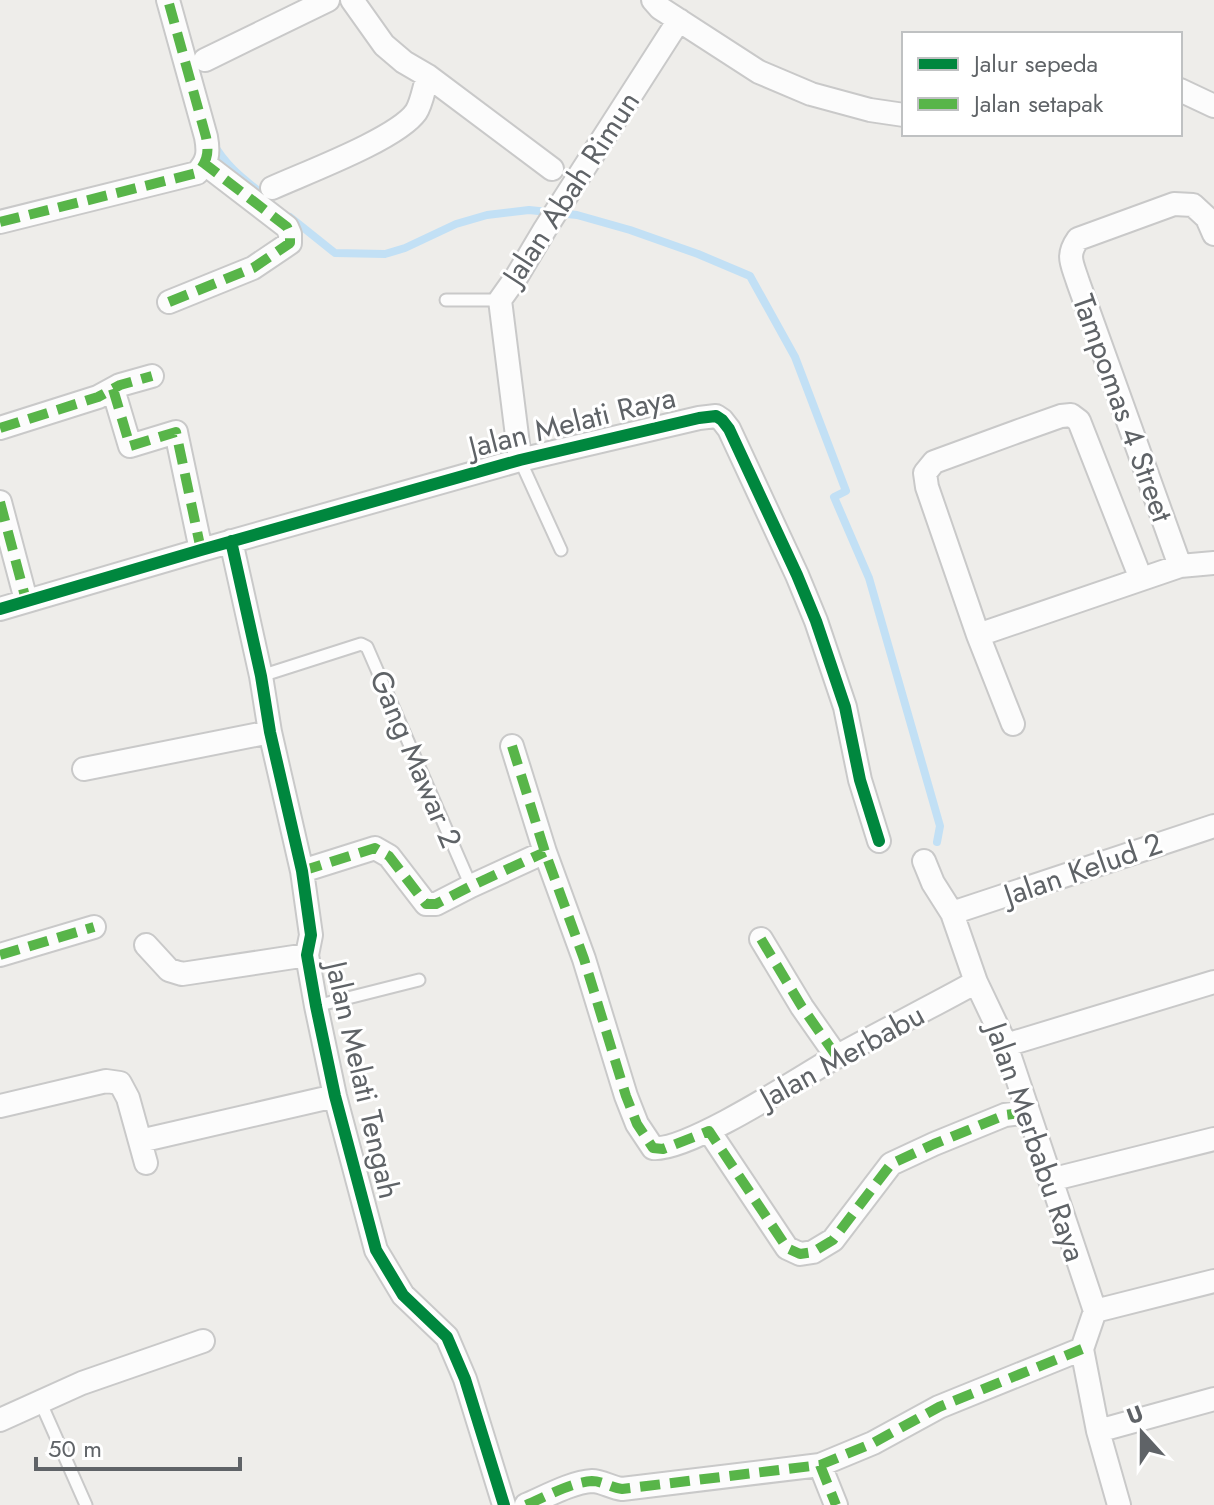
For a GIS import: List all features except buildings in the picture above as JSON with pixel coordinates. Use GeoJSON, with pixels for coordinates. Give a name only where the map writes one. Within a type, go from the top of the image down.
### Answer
{"type":"FeatureCollection","features":[{"type":"Feature","properties":{"kind":"street"},"geometry":{"type":"LineString","coordinates":[[0,222],[197,173],[205,164],[209,153],[206,137],[168,0]]}},
{"type":"Feature","properties":{"kind":"street"},"geometry":{"type":"LineString","coordinates":[[205,60],[328,0]]}},
{"type":"Feature","properties":{"kind":"street"},"geometry":{"type":"LineString","coordinates":[[352,0],[384,45],[404,62],[428,76],[552,169]]}},
{"type":"Feature","properties":{"kind":"street"},"geometry":{"type":"LineString","coordinates":[[653,0],[660,8],[759,72],[811,94],[870,110],[902,115]]}},
{"type":"Feature","properties":{"kind":"street","name":"Jalan Abah Rimun"},"geometry":{"type":"LineString","coordinates":[[520,460],[500,300],[679,20]]}},
{"type":"Feature","properties":{"kind":"street"},"geometry":{"type":"LineString","coordinates":[[272,188],[372,143],[404,124],[417,110],[428,76]]}},
{"type":"Feature","properties":{"kind":"street"},"geometry":{"type":"LineString","coordinates":[[1182,91],[1214,106]]}},
{"type":"Feature","properties":{"kind":"street"},"geometry":{"type":"LineString","coordinates":[[169,302],[253,268],[290,243],[287,227],[205,164]]}},
{"type":"Feature","properties":{"kind":"street","name":"Tampomas 4 Street"},"geometry":{"type":"LineString","coordinates":[[1180,566],[1078,282],[1071,261],[1071,249],[1078,239],[1174,204],[1193,205],[1207,218],[1214,234]]}},
{"type":"Feature","properties":{"kind":"street"},"geometry":{"type":"LineString","coordinates":[[0,428],[98,397],[129,381],[152,376]]}},
{"type":"Feature","properties":{"kind":"street"},"geometry":{"type":"LineString","coordinates":[[113,389],[130,446],[176,432],[201,550]]}},
{"type":"Feature","properties":{"kind":"street"},"geometry":{"type":"LineString","coordinates":[[1013,724],[978,635],[927,487],[925,473],[934,462],[1071,415],[1079,421],[1141,579]]}},
{"type":"Feature","properties":{"kind":"street","name":"Jalan Melati Raya"},"geometry":{"type":"LineString","coordinates":[[0,609],[520,460],[716,416],[729,429],[816,621],[845,707],[860,780],[879,841]]}},
{"type":"Feature","properties":{"kind":"street"},"geometry":{"type":"LineString","coordinates":[[0,502],[26,600]]}},
{"type":"Feature","properties":{"kind":"street","name":"Jalan Melati Tengah"},"geometry":{"type":"LineString","coordinates":[[231,541],[302,871],[311,935],[307,955],[316,1006],[335,1096],[376,1250],[403,1295],[447,1337],[465,1379],[504,1505]]}},
{"type":"Feature","properties":{"kind":"street"},"geometry":{"type":"LineString","coordinates":[[978,635],[1180,566],[1214,563]]}},
{"type":"Feature","properties":{"kind":"street"},"geometry":{"type":"LineString","coordinates":[[84,769],[270,732]]}},
{"type":"Feature","properties":{"kind":"street","name":"Jalan Merbabu"},"geometry":{"type":"LineString","coordinates":[[512,746],[545,852],[584,959],[626,1096],[637,1124],[653,1148],[663,1149],[709,1131],[976,982]]}},
{"type":"Feature","properties":{"kind":"street","name":"Jalan Kelud 2"},"geometry":{"type":"LineString","coordinates":[[952,913],[1214,826]]}},
{"type":"Feature","properties":{"kind":"street"},"geometry":{"type":"LineString","coordinates":[[302,871],[375,848],[389,856],[426,904],[436,904],[545,852]]}},
{"type":"Feature","properties":{"kind":"street","name":"Jalan Merbabu Raya"},"geometry":{"type":"LineString","coordinates":[[924,861],[933,883],[952,913],[976,982],[1006,1045],[1095,1311]]}},
{"type":"Feature","properties":{"kind":"street"},"geometry":{"type":"LineString","coordinates":[[0,955],[94,927]]}},
{"type":"Feature","properties":{"kind":"street"},"geometry":{"type":"LineString","coordinates":[[761,939],[837,1057]]}},
{"type":"Feature","properties":{"kind":"street"},"geometry":{"type":"LineString","coordinates":[[146,945],[169,970],[182,974],[307,955]]}},
{"type":"Feature","properties":{"kind":"street"},"geometry":{"type":"LineString","coordinates":[[1006,1045],[1214,982]]}},
{"type":"Feature","properties":{"kind":"street"},"geometry":{"type":"LineString","coordinates":[[0,1106],[106,1081],[120,1083],[128,1098],[146,1163]]}},
{"type":"Feature","properties":{"kind":"street"},"geometry":{"type":"LineString","coordinates":[[140,1141],[335,1096]]}},
{"type":"Feature","properties":{"kind":"street"},"geometry":{"type":"LineString","coordinates":[[709,1131],[787,1248],[800,1254],[813,1252],[833,1240],[891,1164],[1005,1115],[1028,1112]]}},
{"type":"Feature","properties":{"kind":"street"},"geometry":{"type":"LineString","coordinates":[[1050,1180],[1214,1139]]}},
{"type":"Feature","properties":{"kind":"street"},"geometry":{"type":"LineString","coordinates":[[1119,1505],[1098,1431],[1082,1349],[1095,1311],[1214,1281]]}},
{"type":"Feature","properties":{"kind":"street"},"geometry":{"type":"LineString","coordinates":[[0,1420],[82,1383],[203,1341]]}},
{"type":"Feature","properties":{"kind":"street"},"geometry":{"type":"LineString","coordinates":[[526,1505],[590,1481],[622,1489],[820,1465],[873,1443],[939,1407],[1082,1349]]}},
{"type":"Feature","properties":{"kind":"street"},"geometry":{"type":"LineString","coordinates":[[1098,1431],[1214,1399]]}},
{"type":"Feature","properties":{"kind":"street"},"geometry":{"type":"LineString","coordinates":[[820,1465],[836,1505]]}},
{"type":"Feature","properties":{"kind":"lane"},"geometry":{"type":"LineString","coordinates":[[446,300],[500,300]]}},
{"type":"Feature","properties":{"kind":"lane"},"geometry":{"type":"LineString","coordinates":[[520,460],[561,550]]}},
{"type":"Feature","properties":{"kind":"lane","name":"Gang Mawar 2"},"geometry":{"type":"LineString","coordinates":[[261,676],[361,644],[367,647],[471,886]]}},
{"type":"Feature","properties":{"kind":"lane"},"geometry":{"type":"LineString","coordinates":[[316,1006],[419,980]]}},
{"type":"Feature","properties":{"kind":"lane"},"geometry":{"type":"LineString","coordinates":[[40,1401],[86,1505]]}},
{"type":"Feature","properties":{"kind":"waterway"},"geometry":{"type":"LineString","coordinates":[[213,143],[228,165],[261,193]]}},
{"type":"Feature","properties":{"kind":"waterway"},"geometry":{"type":"LineString","coordinates":[[290,217],[335,253],[385,254],[456,224],[487,215],[529,210],[577,215],[630,230],[750,276],[795,357],[846,491],[834,497],[869,578],[940,826],[937,842]]}},
{"type":"Feature","properties":{"kind":"marked path"},"geometry":{"type":"LineString","coordinates":[[0,222],[197,173],[201,169],[207,156],[206,137],[168,0]]}},
{"type":"Feature","properties":{"kind":"marked path"},"geometry":{"type":"LineString","coordinates":[[169,302],[253,268],[290,243],[287,227],[205,164]]}},
{"type":"Feature","properties":{"kind":"marked path"},"geometry":{"type":"LineString","coordinates":[[0,428],[152,376]]}},
{"type":"Feature","properties":{"kind":"marked path"},"geometry":{"type":"LineString","coordinates":[[113,389],[130,446],[176,432],[201,550]]}},
{"type":"Feature","properties":{"kind":"marked path"},"geometry":{"type":"LineString","coordinates":[[0,502],[26,600]]}},
{"type":"Feature","properties":{"kind":"marked path"},"geometry":{"type":"LineString","coordinates":[[512,746],[637,1124],[653,1148],[663,1149],[709,1131],[787,1248],[800,1254],[813,1252],[833,1240],[891,1164],[1005,1115],[1028,1112]]}},
{"type":"Feature","properties":{"kind":"marked path"},"geometry":{"type":"LineString","coordinates":[[302,871],[375,848],[389,856],[426,904],[436,904],[545,852]]}},
{"type":"Feature","properties":{"kind":"marked path"},"geometry":{"type":"LineString","coordinates":[[0,955],[94,927]]}},
{"type":"Feature","properties":{"kind":"marked path"},"geometry":{"type":"LineString","coordinates":[[761,939],[837,1057]]}},
{"type":"Feature","properties":{"kind":"marked path"},"geometry":{"type":"LineString","coordinates":[[526,1505],[584,1482],[596,1481],[622,1489],[820,1465],[873,1443],[939,1407],[1082,1349]]}},
{"type":"Feature","properties":{"kind":"marked path"},"geometry":{"type":"LineString","coordinates":[[820,1465],[836,1505]]}},
{"type":"Feature","properties":{"kind":"cycle path"},"geometry":{"type":"LineString","coordinates":[[0,609],[520,460],[716,416],[729,429],[816,621],[845,707],[860,780],[879,841]]}},
{"type":"Feature","properties":{"kind":"cycle path"},"geometry":{"type":"LineString","coordinates":[[231,541],[302,871],[311,935],[307,955],[316,1006],[335,1096],[376,1250],[403,1295],[447,1337],[465,1379],[504,1505]]}}]}
